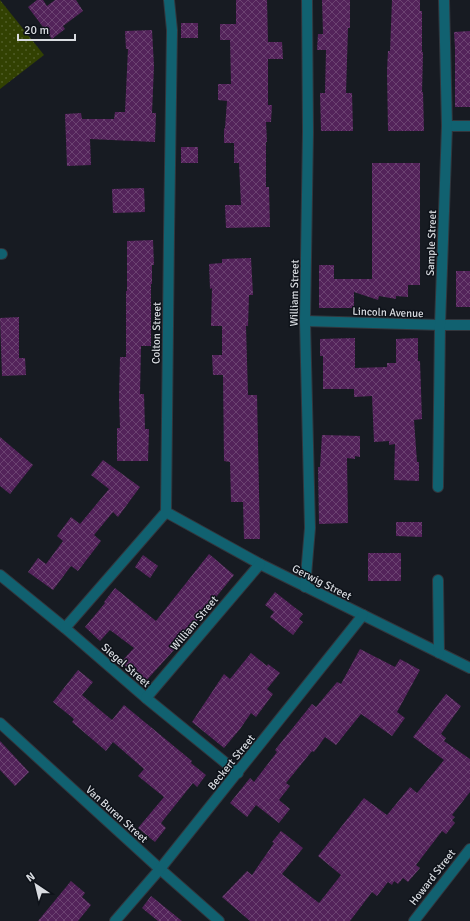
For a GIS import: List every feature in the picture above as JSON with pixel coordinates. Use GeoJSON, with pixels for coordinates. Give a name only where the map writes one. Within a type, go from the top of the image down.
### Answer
{"type":"FeatureCollection","features":[{"type":"Feature","properties":{"kind":"street","name":"Colton Street"},"geometry":{"type":"LineString","coordinates":[[166,512],[172,30],[169,0]]}},
{"type":"Feature","properties":{"kind":"street","name":"William Street"},"geometry":{"type":"LineString","coordinates":[[305,587],[310,528],[305,321],[308,132],[307,0]]}},
{"type":"Feature","properties":{"kind":"street","name":"Sample Street"},"geometry":{"type":"LineString","coordinates":[[438,487],[440,325],[447,126],[444,0]]}},
{"type":"Feature","properties":{"kind":"street"},"geometry":{"type":"LineString","coordinates":[[447,126],[470,126]]}},
{"type":"Feature","properties":{"kind":"street","name":"Lincoln Avenue"},"geometry":{"type":"LineString","coordinates":[[305,321],[470,325]]}},
{"type":"Feature","properties":{"kind":"street","name":"Gerwig Street"},"geometry":{"type":"LineString","coordinates":[[166,512],[260,564],[470,668]]}},
{"type":"Feature","properties":{"kind":"street"},"geometry":{"type":"LineString","coordinates":[[65,628],[166,512]]}},
{"type":"Feature","properties":{"kind":"street","name":"William Street"},"geometry":{"type":"LineString","coordinates":[[146,698],[260,564]]}},
{"type":"Feature","properties":{"kind":"street","name":"Siegel Street"},"geometry":{"type":"LineString","coordinates":[[0,574],[146,698],[238,773]]}},
{"type":"Feature","properties":{"kind":"street"},"geometry":{"type":"LineString","coordinates":[[438,580],[439,653]]}},
{"type":"Feature","properties":{"kind":"street","name":"Beckert Street"},"geometry":{"type":"LineString","coordinates":[[115,921],[160,869],[238,773],[363,615]]}},
{"type":"Feature","properties":{"kind":"street","name":"Van Buren Street"},"geometry":{"type":"LineString","coordinates":[[0,723],[219,921]]}},
{"type":"Feature","properties":{"kind":"street","name":"Howard Street"},"geometry":{"type":"LineString","coordinates":[[414,921],[470,849]]}},
{"type":"Feature","properties":{"kind":"green space"},"geometry":{"type":"Polygon","coordinates":[[[0,0],[44,55],[0,89],[0,0]]]}},
{"type":"Feature","properties":{"kind":"building"},"geometry":{"type":"Polygon","coordinates":[[[37,0],[43,0],[47,6],[55,0],[76,0],[83,11],[63,26],[65,29],[52,39],[28,7],[37,0]]]}},
{"type":"Feature","properties":{"kind":"building"},"geometry":{"type":"Polygon","coordinates":[[[236,0],[267,0],[268,42],[282,42],[283,59],[268,59],[268,105],[272,105],[271,122],[266,122],[266,187],[269,187],[270,227],[226,228],[225,205],[241,205],[239,163],[234,163],[234,143],[224,143],[227,101],[218,100],[218,84],[231,84],[230,40],[220,40],[220,24],[236,24],[236,0]]]}},
{"type":"Feature","properties":{"kind":"building"},"geometry":{"type":"Polygon","coordinates":[[[322,0],[350,0],[350,28],[348,28],[346,93],[352,93],[353,131],[321,131],[320,93],[325,93],[326,50],[317,50],[318,34],[323,34],[322,0]]]}},
{"type":"Feature","properties":{"kind":"building"},"geometry":{"type":"Polygon","coordinates":[[[392,0],[420,0],[420,11],[422,11],[422,92],[424,131],[388,131],[387,71],[388,51],[390,51],[392,0]]]}},
{"type":"Feature","properties":{"kind":"building"},"geometry":{"type":"Polygon","coordinates":[[[181,23],[198,23],[198,38],[181,38],[181,23]]]}},
{"type":"Feature","properties":{"kind":"building"},"geometry":{"type":"Polygon","coordinates":[[[152,30],[154,66],[152,113],[156,113],[155,142],[90,139],[91,165],[67,166],[65,114],[81,113],[82,119],[114,119],[115,112],[125,112],[128,49],[126,49],[125,31],[152,30]]]}},
{"type":"Feature","properties":{"kind":"building"},"geometry":{"type":"Polygon","coordinates":[[[470,31],[470,107],[455,107],[454,32],[470,31]]]}},
{"type":"Feature","properties":{"kind":"building"},"geometry":{"type":"Polygon","coordinates":[[[181,147],[198,147],[198,163],[181,163],[181,147]]]}},
{"type":"Feature","properties":{"kind":"building"},"geometry":{"type":"Polygon","coordinates":[[[372,163],[420,163],[420,285],[408,285],[408,297],[396,296],[396,299],[379,296],[378,300],[354,292],[354,308],[319,308],[319,265],[334,265],[334,279],[372,279],[372,163]]]}},
{"type":"Feature","properties":{"kind":"building"},"geometry":{"type":"Polygon","coordinates":[[[144,188],[145,212],[113,213],[112,189],[144,188]]]}},
{"type":"Feature","properties":{"kind":"building"},"geometry":{"type":"Polygon","coordinates":[[[153,240],[154,265],[152,265],[151,284],[151,346],[141,346],[140,394],[144,394],[145,429],[149,429],[148,461],[117,461],[117,428],[120,428],[120,357],[126,357],[127,241],[153,240]]]}},
{"type":"Feature","properties":{"kind":"building"},"geometry":{"type":"Polygon","coordinates":[[[251,258],[253,295],[249,295],[248,326],[246,326],[248,395],[257,395],[260,539],[244,539],[243,502],[231,502],[230,462],[224,461],[223,375],[213,375],[212,355],[222,355],[222,326],[211,326],[212,288],[210,289],[209,264],[222,263],[222,259],[251,258]]]}},
{"type":"Feature","properties":{"kind":"building"},"geometry":{"type":"Polygon","coordinates":[[[456,271],[470,271],[470,307],[456,307],[456,271]]]}},
{"type":"Feature","properties":{"kind":"building"},"geometry":{"type":"Polygon","coordinates":[[[19,317],[19,358],[25,358],[26,375],[2,376],[0,318],[19,317]]]}},
{"type":"Feature","properties":{"kind":"building"},"geometry":{"type":"Polygon","coordinates":[[[355,338],[355,368],[387,367],[387,363],[396,363],[396,339],[418,338],[422,419],[414,420],[417,462],[419,462],[419,481],[394,480],[395,444],[389,445],[389,441],[374,442],[372,396],[354,397],[354,389],[323,389],[323,356],[320,356],[320,339],[355,338]]]}},
{"type":"Feature","properties":{"kind":"building"},"geometry":{"type":"Polygon","coordinates":[[[322,435],[360,436],[360,457],[355,456],[355,459],[347,458],[348,523],[319,524],[318,467],[320,467],[322,435]]]}},
{"type":"Feature","properties":{"kind":"building"},"geometry":{"type":"Polygon","coordinates":[[[0,437],[33,465],[10,494],[0,486],[0,437]]]}},
{"type":"Feature","properties":{"kind":"building"},"geometry":{"type":"Polygon","coordinates":[[[103,460],[140,487],[118,517],[113,512],[94,535],[101,541],[78,571],[71,566],[53,590],[28,572],[38,558],[46,564],[63,541],[57,536],[71,517],[80,524],[109,489],[91,475],[103,460]]]}},
{"type":"Feature","properties":{"kind":"building"},"geometry":{"type":"Polygon","coordinates":[[[396,522],[422,522],[422,537],[396,536],[396,522]]]}},
{"type":"Feature","properties":{"kind":"building"},"geometry":{"type":"Polygon","coordinates":[[[368,553],[401,553],[401,581],[368,581],[368,553]]]}},
{"type":"Feature","properties":{"kind":"building"},"geometry":{"type":"Polygon","coordinates":[[[209,554],[234,575],[182,639],[183,640],[144,683],[121,662],[134,648],[110,630],[100,641],[85,627],[105,603],[104,602],[115,588],[156,621],[209,554]]]}},
{"type":"Feature","properties":{"kind":"building"},"geometry":{"type":"Polygon","coordinates":[[[143,555],[158,566],[150,578],[135,567],[143,555]]]}},
{"type":"Feature","properties":{"kind":"building"},"geometry":{"type":"Polygon","coordinates":[[[275,592],[303,614],[299,619],[303,622],[293,635],[270,617],[274,612],[265,605],[275,592]]]}},
{"type":"Feature","properties":{"kind":"building"},"geometry":{"type":"Polygon","coordinates":[[[360,649],[395,667],[400,659],[420,670],[397,712],[405,718],[392,736],[361,714],[336,745],[325,737],[314,752],[312,751],[286,783],[290,786],[279,800],[290,809],[279,823],[256,805],[247,817],[230,803],[250,778],[254,782],[277,752],[275,750],[312,704],[316,707],[337,682],[341,684],[360,649]]]}},
{"type":"Feature","properties":{"kind":"building"},"geometry":{"type":"Polygon","coordinates":[[[251,653],[267,666],[268,664],[280,673],[267,689],[273,694],[256,717],[251,713],[224,748],[192,722],[224,674],[230,679],[251,653]]]}},
{"type":"Feature","properties":{"kind":"building"},"geometry":{"type":"Polygon","coordinates":[[[78,670],[93,682],[82,695],[112,720],[124,705],[192,761],[191,763],[206,775],[197,787],[193,783],[161,823],[166,828],[155,842],[138,828],[164,797],[138,776],[144,769],[113,742],[106,751],[72,722],[74,719],[53,702],[78,670]]]}},
{"type":"Feature","properties":{"kind":"building"},"geometry":{"type":"Polygon","coordinates":[[[446,694],[461,706],[441,734],[446,738],[444,741],[470,759],[470,792],[452,815],[455,817],[452,820],[455,823],[446,834],[442,831],[416,865],[420,868],[408,882],[403,878],[398,884],[394,881],[392,885],[388,882],[377,896],[372,892],[350,921],[250,921],[222,897],[247,871],[252,875],[274,843],[272,842],[281,831],[303,848],[282,874],[319,903],[341,875],[318,856],[364,798],[387,815],[410,787],[417,793],[444,760],[413,737],[446,694]]]}},
{"type":"Feature","properties":{"kind":"building"},"geometry":{"type":"Polygon","coordinates":[[[0,741],[29,772],[15,786],[0,770],[0,741]]]}},
{"type":"Feature","properties":{"kind":"building"},"geometry":{"type":"Polygon","coordinates":[[[71,881],[85,893],[82,897],[91,905],[78,921],[38,921],[71,881]]]}},
{"type":"Feature","properties":{"kind":"building"},"geometry":{"type":"Polygon","coordinates":[[[151,896],[182,921],[158,921],[142,908],[151,896]]]}}]}
